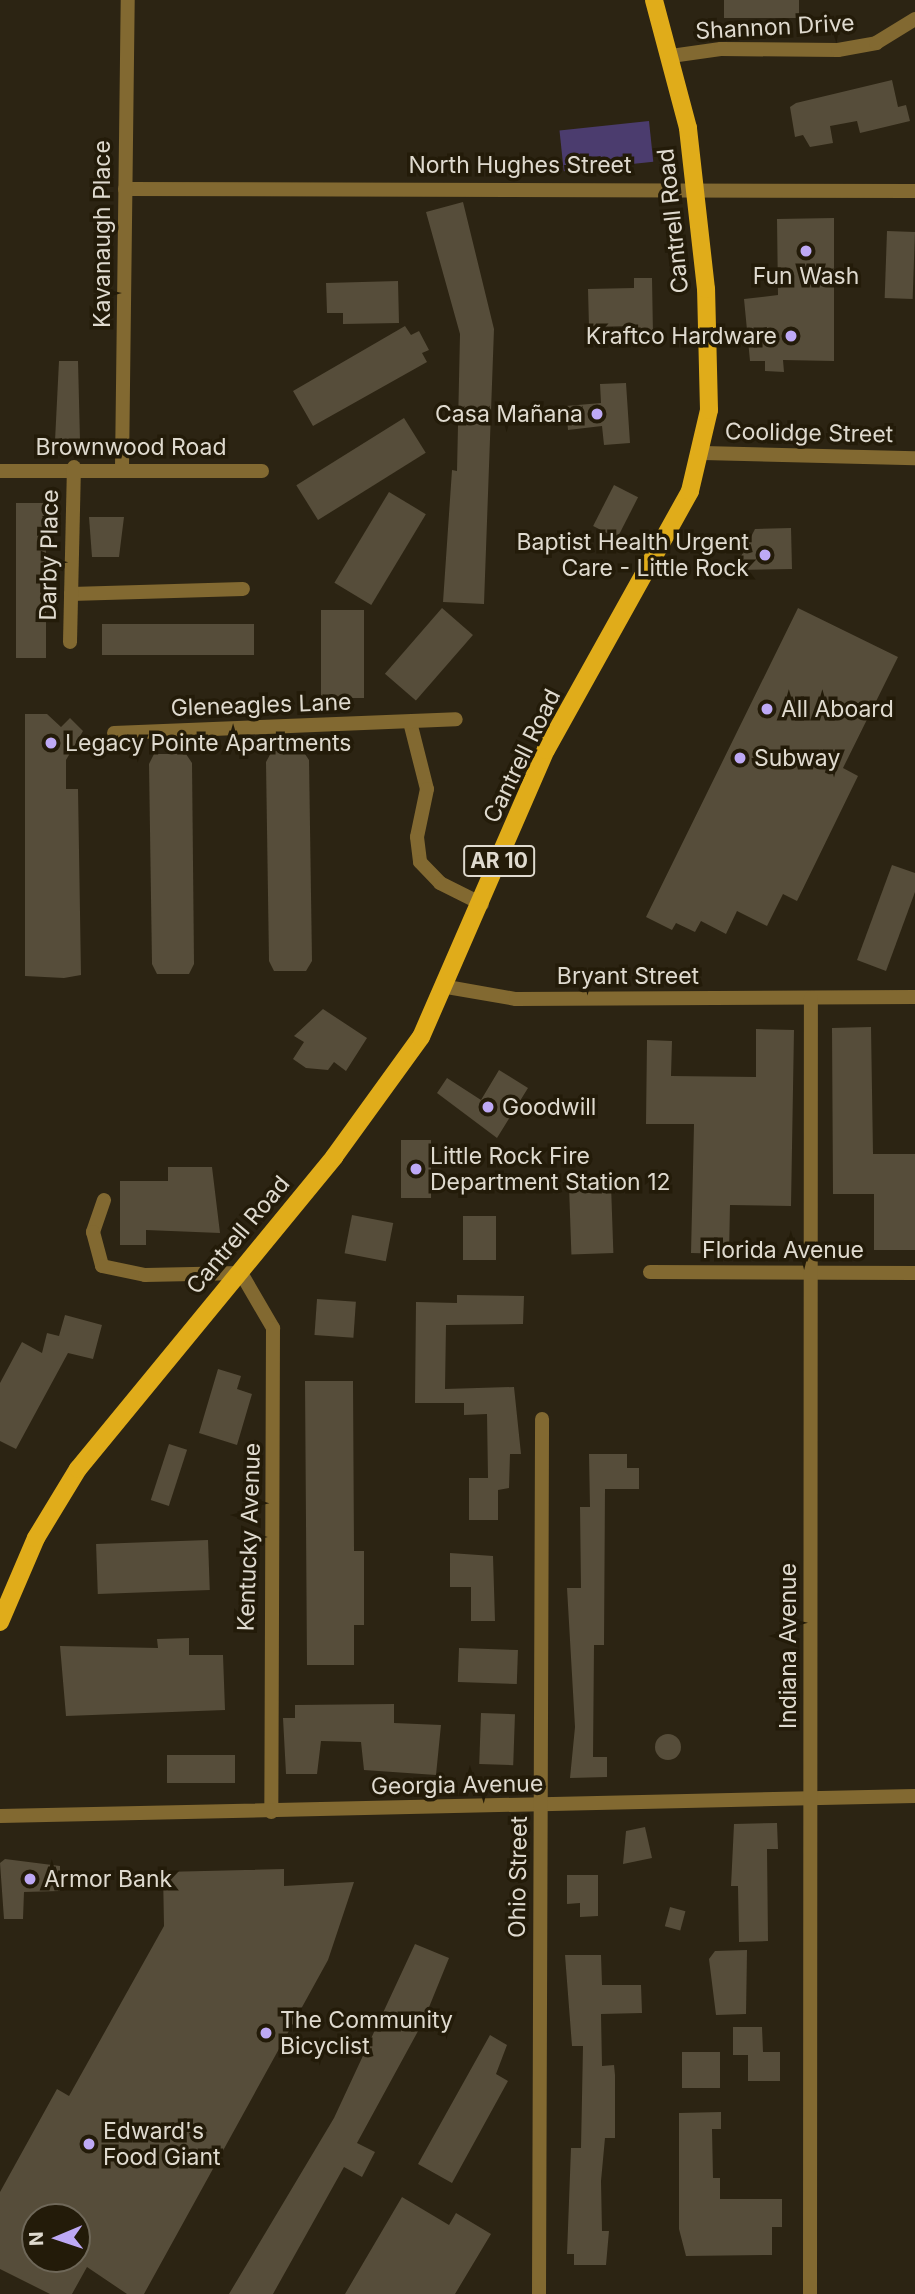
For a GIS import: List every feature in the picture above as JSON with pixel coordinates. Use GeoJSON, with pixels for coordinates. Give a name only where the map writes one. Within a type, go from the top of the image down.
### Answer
{"type":"FeatureCollection","features":[{"type":"Feature","properties":{"kind":"main road","name":"Cantrell Road"},"geometry":{"type":"LineString","coordinates":[[0,1622],[36,1538],[78,1469],[241,1273],[374,1105],[447,987],[546,750],[674,526],[703,453],[709,336],[695,187],[671,56],[654,0]]}},
{"type":"Feature","properties":{"kind":"street","name":"Kavanaugh Place"},"geometry":{"type":"LineString","coordinates":[[122,468],[128,0]]}},
{"type":"Feature","properties":{"kind":"street","name":"Shannon Drive"},"geometry":{"type":"LineString","coordinates":[[671,56],[722,49],[838,50],[876,43],[915,19]]}},
{"type":"Feature","properties":{"kind":"street","name":"North Hughes Street"},"geometry":{"type":"LineString","coordinates":[[125,189],[695,187],[915,191]]}},
{"type":"Feature","properties":{"kind":"street","name":"Coolidge Street"},"geometry":{"type":"LineString","coordinates":[[703,453],[915,458]]}},
{"type":"Feature","properties":{"kind":"street","name":"Brownwood Road"},"geometry":{"type":"LineString","coordinates":[[0,471],[74,467],[262,471]]}},
{"type":"Feature","properties":{"kind":"street","name":"Darby Place"},"geometry":{"type":"LineString","coordinates":[[71,642],[74,467]]}},
{"type":"Feature","properties":{"kind":"street"},"geometry":{"type":"LineString","coordinates":[[71,594],[243,589]]}},
{"type":"Feature","properties":{"kind":"street","name":"Gleneagles Lane"},"geometry":{"type":"LineString","coordinates":[[114,733],[456,719]]}},
{"type":"Feature","properties":{"kind":"street"},"geometry":{"type":"LineString","coordinates":[[410,722],[427,789],[416,837],[420,862],[440,883],[482,904]]}},
{"type":"Feature","properties":{"kind":"street","name":"Bryant Street"},"geometry":{"type":"LineString","coordinates":[[447,987],[516,999],[915,997]]}},
{"type":"Feature","properties":{"kind":"street","name":"Indiana Avenue"},"geometry":{"type":"LineString","coordinates":[[810,2294],[811,998]]}},
{"type":"Feature","properties":{"kind":"street"},"geometry":{"type":"LineString","coordinates":[[104,1200],[93,1239],[98,1260],[108,1270],[241,1273]]}},
{"type":"Feature","properties":{"kind":"street","name":"Florida Avenue"},"geometry":{"type":"LineString","coordinates":[[650,1272],[915,1273]]}},
{"type":"Feature","properties":{"kind":"street","name":"Kentucky Avenue"},"geometry":{"type":"LineString","coordinates":[[241,1273],[265,1307],[274,1337],[271,1812]]}},
{"type":"Feature","properties":{"kind":"street","name":"Ohio Street"},"geometry":{"type":"LineString","coordinates":[[538,2294],[542,1419]]}},
{"type":"Feature","properties":{"kind":"street","name":"Georgia Avenue"},"geometry":{"type":"LineString","coordinates":[[0,1816],[542,1807],[915,1796]]}},
{"type":"Feature","properties":{"kind":"shaded area"},"geometry":{"type":"Polygon","coordinates":[[[649,121],[653,162],[564,171],[559,130],[649,121]]]}},
{"type":"Feature","properties":{"kind":"building"},"geometry":{"type":"Polygon","coordinates":[[[724,0],[799,0],[799,18],[724,18],[724,0]]]}},
{"type":"Feature","properties":{"kind":"building"},"geometry":{"type":"Polygon","coordinates":[[[892,80],[898,107],[906,105],[910,121],[860,133],[857,121],[830,126],[833,143],[810,147],[803,135],[795,137],[790,107],[796,103],[892,80]]]}},
{"type":"Feature","properties":{"kind":"building"},"geometry":{"type":"Polygon","coordinates":[[[463,202],[494,329],[484,604],[443,602],[452,470],[457,471],[460,334],[426,212],[463,202]]]}},
{"type":"Feature","properties":{"kind":"building"},"geometry":{"type":"Polygon","coordinates":[[[834,218],[834,361],[783,360],[784,372],[765,371],[765,361],[750,361],[744,299],[778,295],[777,219],[834,218]]]}},
{"type":"Feature","properties":{"kind":"building"},"geometry":{"type":"Polygon","coordinates":[[[887,231],[915,232],[913,299],[885,298],[887,231]]]}},
{"type":"Feature","properties":{"kind":"building"},"geometry":{"type":"Polygon","coordinates":[[[634,278],[652,278],[653,335],[634,335],[634,326],[589,327],[588,289],[634,288],[634,278]]]}},
{"type":"Feature","properties":{"kind":"building"},"geometry":{"type":"Polygon","coordinates":[[[398,281],[399,323],[343,324],[343,313],[327,313],[326,283],[398,281]]]}},
{"type":"Feature","properties":{"kind":"building"},"geometry":{"type":"Polygon","coordinates":[[[405,326],[411,335],[419,331],[429,350],[422,353],[427,362],[313,426],[293,391],[405,326]]]}},
{"type":"Feature","properties":{"kind":"building"},"geometry":{"type":"Polygon","coordinates":[[[59,361],[78,361],[80,441],[55,441],[59,361]]]}},
{"type":"Feature","properties":{"kind":"building","name":"Casa Mañana"},"geometry":{"type":"Polygon","coordinates":[[[626,383],[630,443],[604,445],[602,426],[568,430],[566,406],[601,403],[600,384],[626,383]]]}},
{"type":"Feature","properties":{"kind":"building"},"geometry":{"type":"Polygon","coordinates":[[[404,418],[426,453],[318,520],[296,485],[404,418]]]}},
{"type":"Feature","properties":{"kind":"building"},"geometry":{"type":"Polygon","coordinates":[[[614,485],[638,497],[617,538],[593,526],[614,485]]]}},
{"type":"Feature","properties":{"kind":"building"},"geometry":{"type":"Polygon","coordinates":[[[389,492],[426,514],[371,605],[334,583],[389,492]]]}},
{"type":"Feature","properties":{"kind":"building"},"geometry":{"type":"Polygon","coordinates":[[[16,503],[46,503],[46,658],[16,658],[16,503]]]}},
{"type":"Feature","properties":{"kind":"building"},"geometry":{"type":"Polygon","coordinates":[[[89,517],[124,517],[119,557],[92,557],[89,517]]]}},
{"type":"Feature","properties":{"kind":"building","name":"Baptist Health Urgent Care - Little Rock"},"geometry":{"type":"Polygon","coordinates":[[[791,528],[792,569],[734,570],[755,529],[791,528]]]}},
{"type":"Feature","properties":{"kind":"building"},"geometry":{"type":"Polygon","coordinates":[[[442,608],[473,635],[416,701],[385,674],[442,608]]]}},
{"type":"Feature","properties":{"kind":"building"},"geometry":{"type":"Polygon","coordinates":[[[798,608],[898,657],[843,768],[858,776],[797,901],[783,894],[767,926],[737,911],[726,934],[701,921],[695,932],[676,923],[672,930],[646,917],[798,608]]]}},
{"type":"Feature","properties":{"kind":"building"},"geometry":{"type":"Polygon","coordinates":[[[321,610],[364,610],[364,698],[321,698],[321,610]]]}},
{"type":"Feature","properties":{"kind":"building"},"geometry":{"type":"Polygon","coordinates":[[[102,624],[254,624],[254,655],[102,655],[102,624]]]}},
{"type":"Feature","properties":{"kind":"building"},"geometry":{"type":"Polygon","coordinates":[[[25,714],[47,714],[61,727],[70,718],[83,731],[66,760],[66,789],[78,789],[81,975],[64,978],[25,976],[25,714]]]}},
{"type":"Feature","properties":{"kind":"building"},"geometry":{"type":"Polygon","coordinates":[[[272,751],[303,751],[309,760],[312,961],[306,971],[274,971],[269,961],[266,762],[272,751]]]}},
{"type":"Feature","properties":{"kind":"building"},"geometry":{"type":"Polygon","coordinates":[[[154,754],[186,754],[192,763],[194,964],[189,974],[157,974],[152,964],[149,764],[154,754]]]}},
{"type":"Feature","properties":{"kind":"building"},"geometry":{"type":"Polygon","coordinates":[[[892,865],[915,873],[915,892],[886,971],[857,960],[892,865]]]}},
{"type":"Feature","properties":{"kind":"building"},"geometry":{"type":"Polygon","coordinates":[[[323,1009],[367,1038],[346,1071],[334,1062],[328,1070],[306,1068],[293,1059],[304,1042],[294,1036],[323,1009]]]}},
{"type":"Feature","properties":{"kind":"building"},"geometry":{"type":"Polygon","coordinates":[[[871,1027],[873,1154],[915,1154],[915,1250],[874,1250],[874,1194],[833,1194],[832,1028],[871,1027]]]}},
{"type":"Feature","properties":{"kind":"building"},"geometry":{"type":"Polygon","coordinates":[[[756,1029],[794,1030],[791,1206],[730,1205],[729,1254],[691,1253],[694,1124],[646,1124],[647,1040],[672,1041],[671,1076],[756,1077],[756,1029]]]}},
{"type":"Feature","properties":{"kind":"building","name":"Goodwill"},"geometry":{"type":"Polygon","coordinates":[[[499,1070],[528,1088],[497,1138],[437,1093],[447,1078],[481,1100],[499,1070]]]}},
{"type":"Feature","properties":{"kind":"building","name":"Little Rock Fire Department Station 12"},"geometry":{"type":"Polygon","coordinates":[[[401,1140],[431,1140],[431,1198],[401,1198],[401,1140]]]}},
{"type":"Feature","properties":{"kind":"building"},"geometry":{"type":"Polygon","coordinates":[[[168,1167],[212,1167],[220,1233],[146,1230],[146,1245],[120,1245],[120,1181],[168,1181],[168,1167]]]}},
{"type":"Feature","properties":{"kind":"building"},"geometry":{"type":"Polygon","coordinates":[[[611,1185],[613,1253],[571,1254],[569,1186],[611,1185]]]}},
{"type":"Feature","properties":{"kind":"building"},"geometry":{"type":"Polygon","coordinates":[[[352,1215],[393,1223],[386,1261],[345,1253],[352,1215]]]}},
{"type":"Feature","properties":{"kind":"building"},"geometry":{"type":"Polygon","coordinates":[[[463,1216],[496,1216],[496,1260],[463,1260],[463,1216]]]}},
{"type":"Feature","properties":{"kind":"building"},"geometry":{"type":"Polygon","coordinates":[[[457,1295],[524,1296],[523,1324],[446,1325],[445,1389],[514,1387],[521,1454],[510,1454],[509,1488],[498,1490],[498,1520],[469,1520],[469,1478],[488,1478],[487,1414],[464,1415],[464,1403],[415,1403],[416,1302],[457,1303],[457,1295]]]}},
{"type":"Feature","properties":{"kind":"building"},"geometry":{"type":"Polygon","coordinates":[[[317,1299],[356,1302],[353,1338],[314,1335],[317,1299]]]}},
{"type":"Feature","properties":{"kind":"building"},"geometry":{"type":"Polygon","coordinates":[[[65,1315],[102,1325],[93,1359],[68,1353],[16,1449],[0,1441],[0,1383],[22,1342],[42,1353],[47,1333],[59,1336],[65,1315]]]}},
{"type":"Feature","properties":{"kind":"building"},"geometry":{"type":"Polygon","coordinates":[[[218,1369],[241,1376],[237,1389],[252,1394],[237,1445],[199,1433],[218,1369]]]}},
{"type":"Feature","properties":{"kind":"building"},"geometry":{"type":"Polygon","coordinates":[[[305,1381],[353,1381],[354,1551],[364,1551],[364,1625],[354,1625],[354,1665],[307,1665],[305,1381]]]}},
{"type":"Feature","properties":{"kind":"building"},"geometry":{"type":"Polygon","coordinates":[[[169,1444],[187,1450],[169,1506],[151,1500],[169,1444]]]}},
{"type":"Feature","properties":{"kind":"building"},"geometry":{"type":"Polygon","coordinates":[[[589,1454],[627,1454],[627,1468],[639,1468],[639,1489],[605,1489],[604,1645],[594,1645],[593,1757],[607,1757],[607,1777],[570,1778],[575,1727],[567,1588],[581,1588],[580,1507],[590,1507],[589,1454]]]}},
{"type":"Feature","properties":{"kind":"building"},"geometry":{"type":"Polygon","coordinates":[[[208,1540],[210,1590],[98,1594],[96,1544],[208,1540]]]}},
{"type":"Feature","properties":{"kind":"building"},"geometry":{"type":"Polygon","coordinates":[[[450,1553],[493,1556],[495,1621],[471,1621],[471,1587],[450,1587],[450,1553]]]}},
{"type":"Feature","properties":{"kind":"building"},"geometry":{"type":"Polygon","coordinates":[[[189,1638],[189,1655],[223,1655],[225,1710],[66,1716],[60,1646],[158,1648],[157,1639],[189,1638]]]}},
{"type":"Feature","properties":{"kind":"building"},"geometry":{"type":"Polygon","coordinates":[[[459,1648],[518,1650],[517,1684],[458,1682],[459,1648]]]}},
{"type":"Feature","properties":{"kind":"building"},"geometry":{"type":"Polygon","coordinates":[[[394,1704],[394,1723],[441,1725],[436,1775],[364,1770],[361,1742],[321,1741],[317,1774],[286,1774],[283,1718],[295,1718],[295,1705],[394,1704]]]}},
{"type":"Feature","properties":{"kind":"building"},"geometry":{"type":"Polygon","coordinates":[[[481,1713],[515,1714],[513,1765],[479,1764],[481,1713]]]}},
{"type":"Feature","properties":{"kind":"building"},"geometry":{"type":"Polygon","coordinates":[[[668,1734],[678,1737],[681,1747],[678,1757],[668,1760],[658,1757],[655,1747],[658,1737],[668,1734]]]}},
{"type":"Feature","properties":{"kind":"building"},"geometry":{"type":"Polygon","coordinates":[[[167,1755],[235,1755],[235,1783],[167,1783],[167,1755]]]}},
{"type":"Feature","properties":{"kind":"building"},"geometry":{"type":"Polygon","coordinates":[[[777,1823],[778,1849],[767,1849],[768,1941],[739,1942],[738,1886],[731,1886],[734,1824],[777,1823]]]}},
{"type":"Feature","properties":{"kind":"building"},"geometry":{"type":"Polygon","coordinates":[[[645,1827],[652,1858],[623,1864],[626,1831],[645,1827]]]}},
{"type":"Feature","properties":{"kind":"building","name":"Armor Bank"},"geometry":{"type":"Polygon","coordinates":[[[5,1859],[60,1866],[60,1891],[24,1892],[23,1919],[4,1919],[0,1863],[5,1859]]]}},
{"type":"Feature","properties":{"kind":"building"},"geometry":{"type":"Polygon","coordinates":[[[284,1869],[284,1886],[354,1882],[328,1960],[144,2294],[127,2294],[91,2270],[91,2203],[21,2203],[21,2273],[84,2273],[72,2294],[50,2294],[0,2269],[0,2192],[57,2089],[69,2096],[164,1926],[163,1872],[284,1869]]]}},
{"type":"Feature","properties":{"kind":"building"},"geometry":{"type":"Polygon","coordinates":[[[567,1875],[598,1875],[598,1916],[580,1917],[580,1903],[567,1904],[567,1875]]]}},
{"type":"Feature","properties":{"kind":"building"},"geometry":{"type":"Polygon","coordinates":[[[670,1907],[685,1911],[680,1930],[665,1926],[670,1907]]]}},
{"type":"Feature","properties":{"kind":"building"},"geometry":{"type":"Polygon","coordinates":[[[415,1944],[449,1958],[423,2022],[357,2143],[375,2152],[362,2177],[344,2167],[273,2294],[229,2294],[334,2118],[415,1944]]]}},
{"type":"Feature","properties":{"kind":"building"},"geometry":{"type":"Polygon","coordinates":[[[747,1950],[746,2014],[716,2015],[709,1959],[715,1951],[747,1950]]]}},
{"type":"Feature","properties":{"kind":"building"},"geometry":{"type":"Polygon","coordinates":[[[565,1955],[601,1955],[602,1985],[641,1985],[642,2013],[601,2014],[602,2066],[614,2065],[615,2075],[615,2138],[605,2138],[601,2181],[602,2231],[609,2231],[606,2265],[574,2265],[574,2254],[567,2254],[571,2148],[581,2148],[583,2046],[572,2046],[565,1955]]]}},
{"type":"Feature","properties":{"kind":"building"},"geometry":{"type":"Polygon","coordinates":[[[733,2027],[762,2027],[763,2052],[780,2052],[780,2081],[748,2081],[748,2055],[733,2055],[733,2027]]]}},
{"type":"Feature","properties":{"kind":"building"},"geometry":{"type":"Polygon","coordinates":[[[490,2035],[507,2045],[496,2074],[508,2081],[452,2183],[418,2164],[490,2035]]]}},
{"type":"Feature","properties":{"kind":"building"},"geometry":{"type":"Polygon","coordinates":[[[682,2052],[720,2052],[720,2088],[682,2088],[682,2052]]]}},
{"type":"Feature","properties":{"kind":"building"},"geometry":{"type":"Polygon","coordinates":[[[721,2112],[721,2129],[712,2129],[713,2178],[720,2178],[720,2199],[782,2199],[782,2227],[772,2227],[772,2255],[686,2256],[679,2229],[679,2113],[721,2112]]]}},
{"type":"Feature","properties":{"kind":"building"},"geometry":{"type":"Polygon","coordinates":[[[402,2197],[449,2225],[456,2213],[491,2234],[455,2294],[345,2294],[402,2197]]]}},
{"type":"Feature","properties":{"kind":"place","name":"Fun Wash"},"geometry":{"type":"Point","coordinates":[806,251]}},
{"type":"Feature","properties":{"kind":"place","name":"Kraftco Hardware"},"geometry":{"type":"Point","coordinates":[791,336]}},
{"type":"Feature","properties":{"kind":"place","name":"Casa Mañana"},"geometry":{"type":"Point","coordinates":[597,414]}},
{"type":"Feature","properties":{"kind":"place","name":"Baptist Health Urgent Care - Little Rock"},"geometry":{"type":"Point","coordinates":[765,555]}},
{"type":"Feature","properties":{"kind":"place","name":"All Aboard"},"geometry":{"type":"Point","coordinates":[767,709]}},
{"type":"Feature","properties":{"kind":"place","name":"Legacy Pointe Apartments"},"geometry":{"type":"Point","coordinates":[51,743]}},
{"type":"Feature","properties":{"kind":"place","name":"Subway"},"geometry":{"type":"Point","coordinates":[740,758]}},
{"type":"Feature","properties":{"kind":"place","name":"Goodwill"},"geometry":{"type":"Point","coordinates":[488,1107]}},
{"type":"Feature","properties":{"kind":"place","name":"Little Rock Fire Department Station 12"},"geometry":{"type":"Point","coordinates":[416,1169]}},
{"type":"Feature","properties":{"kind":"place","name":"Armor Bank"},"geometry":{"type":"Point","coordinates":[30,1879]}},
{"type":"Feature","properties":{"kind":"place","name":"The Community Bicyclist"},"geometry":{"type":"Point","coordinates":[266,2033]}},
{"type":"Feature","properties":{"kind":"place","name":"Edward's Food Giant"},"geometry":{"type":"Point","coordinates":[89,2144]}}]}
